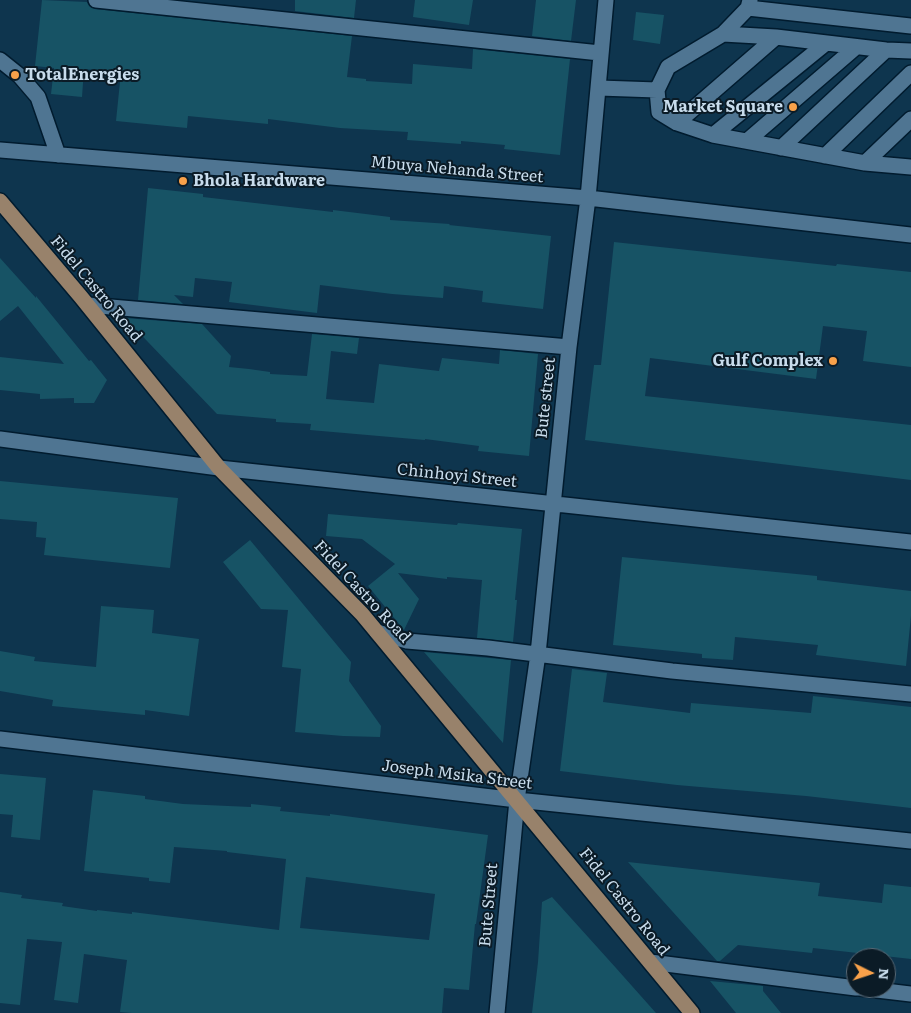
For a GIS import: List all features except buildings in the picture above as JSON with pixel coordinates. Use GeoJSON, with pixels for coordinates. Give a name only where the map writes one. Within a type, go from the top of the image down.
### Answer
{"type":"FeatureCollection","features":[{"type":"Feature","properties":{"kind":"main road","name":"Fidel Castro Road"},"geometry":{"type":"LineString","coordinates":[[0,201],[88,305],[219,468],[362,614],[692,1013]]}},
{"type":"Feature","properties":{"kind":"street"},"geometry":{"type":"LineString","coordinates":[[96,0],[600,53]]}},
{"type":"Feature","properties":{"kind":"street","name":"Bute street"},"geometry":{"type":"LineString","coordinates":[[517,800],[538,654],[569,347],[588,198],[606,0]]}},
{"type":"Feature","properties":{"kind":"street"},"geometry":{"type":"LineString","coordinates":[[910,166],[865,163],[713,135],[677,123],[659,112],[657,90],[668,67],[723,34],[749,4],[911,26]]}},
{"type":"Feature","properties":{"kind":"street"},"geometry":{"type":"LineString","coordinates":[[723,34],[776,37],[825,44],[911,51]]}},
{"type":"Feature","properties":{"kind":"street"},"geometry":{"type":"LineString","coordinates":[[677,123],[776,37]]}},
{"type":"Feature","properties":{"kind":"street"},"geometry":{"type":"LineString","coordinates":[[713,135],[825,44]]}},
{"type":"Feature","properties":{"kind":"street"},"geometry":{"type":"LineString","coordinates":[[747,142],[856,47]]}},
{"type":"Feature","properties":{"kind":"street"},"geometry":{"type":"LineString","coordinates":[[781,148],[886,50]]}},
{"type":"Feature","properties":{"kind":"street"},"geometry":{"type":"LineString","coordinates":[[0,60],[20,76],[38,97],[58,155]]}},
{"type":"Feature","properties":{"kind":"street"},"geometry":{"type":"LineString","coordinates":[[826,156],[911,72]]}},
{"type":"Feature","properties":{"kind":"street"},"geometry":{"type":"LineString","coordinates":[[599,88],[657,90]]}},
{"type":"Feature","properties":{"kind":"street"},"geometry":{"type":"LineString","coordinates":[[865,163],[911,119]]}},
{"type":"Feature","properties":{"kind":"street","name":"Mbuya Nehanda Street"},"geometry":{"type":"LineString","coordinates":[[0,150],[588,198],[911,235]]}},
{"type":"Feature","properties":{"kind":"street"},"geometry":{"type":"LineString","coordinates":[[88,305],[569,347]]}},
{"type":"Feature","properties":{"kind":"street","name":"Chinhoyi Street"},"geometry":{"type":"LineString","coordinates":[[0,439],[219,468],[911,542]]}},
{"type":"Feature","properties":{"kind":"street"},"geometry":{"type":"LineString","coordinates":[[377,632],[407,642],[538,654],[672,671],[911,694]]}},
{"type":"Feature","properties":{"kind":"street","name":"Joseph Msika Street"},"geometry":{"type":"LineString","coordinates":[[0,739],[517,800],[911,841]]}},
{"type":"Feature","properties":{"kind":"street","name":"Bute Street"},"geometry":{"type":"LineString","coordinates":[[497,1013],[517,800]]}},
{"type":"Feature","properties":{"kind":"street"},"geometry":{"type":"LineString","coordinates":[[650,962],[846,987]]}},
{"type":"Feature","properties":{"kind":"street"},"geometry":{"type":"LineString","coordinates":[[896,992],[911,994]]}},
{"type":"Feature","properties":{"kind":"place","name":"TotalEnergies"},"geometry":{"type":"Point","coordinates":[15,75]}},
{"type":"Feature","properties":{"kind":"place","name":"Market Square"},"geometry":{"type":"Point","coordinates":[793,107]}},
{"type":"Feature","properties":{"kind":"place","name":"Bhola Hardware"},"geometry":{"type":"Point","coordinates":[183,181]}},
{"type":"Feature","properties":{"kind":"place","name":"Gulf Complex"},"geometry":{"type":"Point","coordinates":[833,361]}}]}
